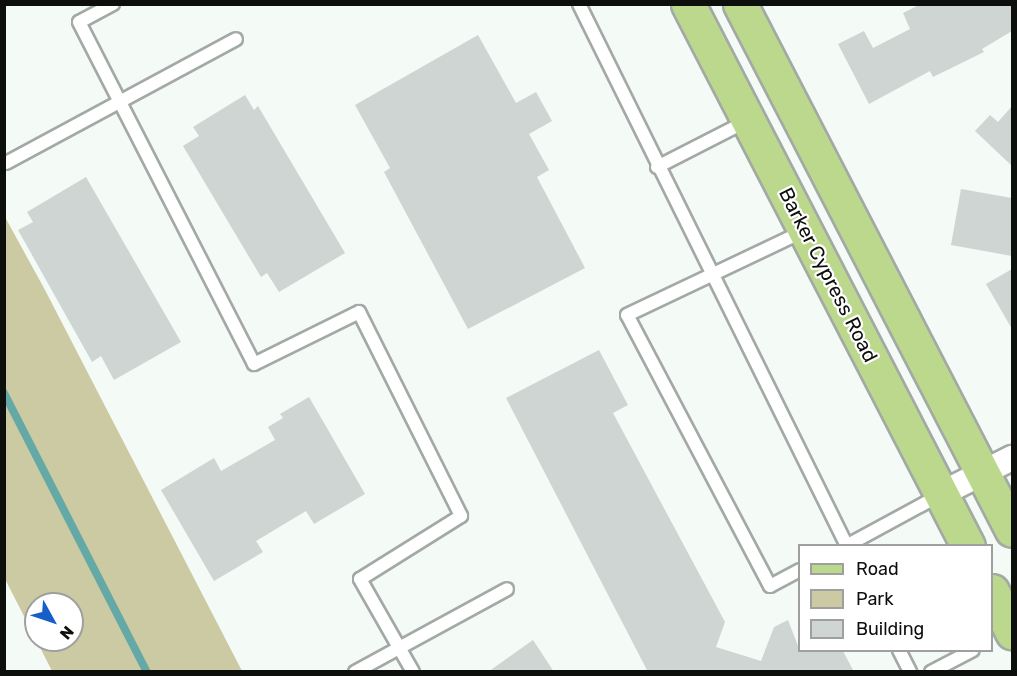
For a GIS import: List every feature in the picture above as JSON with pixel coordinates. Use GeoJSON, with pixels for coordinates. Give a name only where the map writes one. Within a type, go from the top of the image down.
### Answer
{"type":"FeatureCollection","features":[{"type":"Feature","properties":{"kind":"main road","name":"Barker Cypress Road"},"geometry":{"type":"LineString","coordinates":[[688,4],[967,544]]}},
{"type":"Feature","properties":{"kind":"main road"},"geometry":{"type":"LineString","coordinates":[[741,4],[1012,530]]}},
{"type":"Feature","properties":{"kind":"main road"},"geometry":{"type":"LineString","coordinates":[[748,121],[792,105]]}},
{"type":"Feature","properties":{"kind":"main road"},"geometry":{"type":"LineString","coordinates":[[993,593],[1009,633]]}},
{"type":"Feature","properties":{"kind":"street"},"geometry":{"type":"LineString","coordinates":[[942,494],[1012,458]]}},
{"type":"Feature","properties":{"kind":"lane"},"geometry":{"type":"LineString","coordinates":[[113,4],[79,22],[254,364],[359,312],[461,516],[360,579],[413,672]]}},
{"type":"Feature","properties":{"kind":"lane"},"geometry":{"type":"LineString","coordinates":[[579,4],[710,276],[845,544]]}},
{"type":"Feature","properties":{"kind":"lane"},"geometry":{"type":"LineString","coordinates":[[6,163],[121,104],[236,39]]}},
{"type":"Feature","properties":{"kind":"lane"},"geometry":{"type":"LineString","coordinates":[[657,167],[748,121]]}},
{"type":"Feature","properties":{"kind":"lane"},"geometry":{"type":"LineString","coordinates":[[798,571],[770,586],[627,315],[805,230]]}},
{"type":"Feature","properties":{"kind":"lane"},"geometry":{"type":"LineString","coordinates":[[848,544],[942,494]]}},
{"type":"Feature","properties":{"kind":"lane"},"geometry":{"type":"LineString","coordinates":[[355,672],[507,589]]}},
{"type":"Feature","properties":{"kind":"lane"},"geometry":{"type":"LineString","coordinates":[[900,652],[910,672]]}},
{"type":"Feature","properties":{"kind":"lane"},"geometry":{"type":"LineString","coordinates":[[931,672],[970,652]]}},
{"type":"Feature","properties":{"kind":"green space"},"geometry":{"type":"Polygon","coordinates":[[[5,217],[242,671],[52,671],[42,652],[84,652],[84,592],[24,592],[24,616],[5,579],[5,217]]]}},
{"type":"Feature","properties":{"kind":"building"},"geometry":{"type":"Polygon","coordinates":[[[921,4],[1012,4],[1012,31],[982,49],[984,52],[933,77],[930,71],[869,104],[838,44],[864,31],[873,48],[910,29],[903,13],[921,4]]]}},
{"type":"Feature","properties":{"kind":"building"},"geometry":{"type":"Polygon","coordinates":[[[478,35],[516,103],[536,92],[552,121],[529,134],[549,170],[537,177],[585,268],[468,329],[384,172],[390,168],[355,105],[478,35]]]}},
{"type":"Feature","properties":{"kind":"building"},"geometry":{"type":"Polygon","coordinates":[[[245,95],[254,110],[258,106],[345,253],[279,292],[267,273],[261,277],[183,146],[199,136],[193,127],[245,95]]]}},
{"type":"Feature","properties":{"kind":"building"},"geometry":{"type":"Polygon","coordinates":[[[1012,106],[1012,166],[975,131],[990,115],[998,122],[1012,106]]]}},
{"type":"Feature","properties":{"kind":"building"},"geometry":{"type":"Polygon","coordinates":[[[86,177],[181,342],[114,380],[101,356],[92,362],[18,230],[33,222],[27,212],[86,177]]]}},
{"type":"Feature","properties":{"kind":"building"},"geometry":{"type":"Polygon","coordinates":[[[961,189],[1012,198],[1012,256],[951,245],[961,189]]]}},
{"type":"Feature","properties":{"kind":"building"},"geometry":{"type":"Polygon","coordinates":[[[1012,269],[1012,329],[986,284],[1012,269]]]}},
{"type":"Feature","properties":{"kind":"building"},"geometry":{"type":"Polygon","coordinates":[[[599,350],[628,405],[613,413],[725,622],[716,647],[761,661],[774,627],[788,620],[798,646],[798,652],[844,652],[854,672],[648,672],[506,398],[599,350]]]}},
{"type":"Feature","properties":{"kind":"building"},"geometry":{"type":"Polygon","coordinates":[[[309,397],[365,494],[314,524],[306,511],[256,541],[263,552],[214,581],[161,490],[214,458],[221,471],[275,440],[268,427],[283,418],[280,414],[309,397]]]}},
{"type":"Feature","properties":{"kind":"building"},"geometry":{"type":"Polygon","coordinates":[[[533,640],[554,672],[488,672],[533,640]]]}},
{"type":"Feature","properties":{"kind":"waterway"},"geometry":{"type":"LineString","coordinates":[[4,393],[147,672]]}}]}
